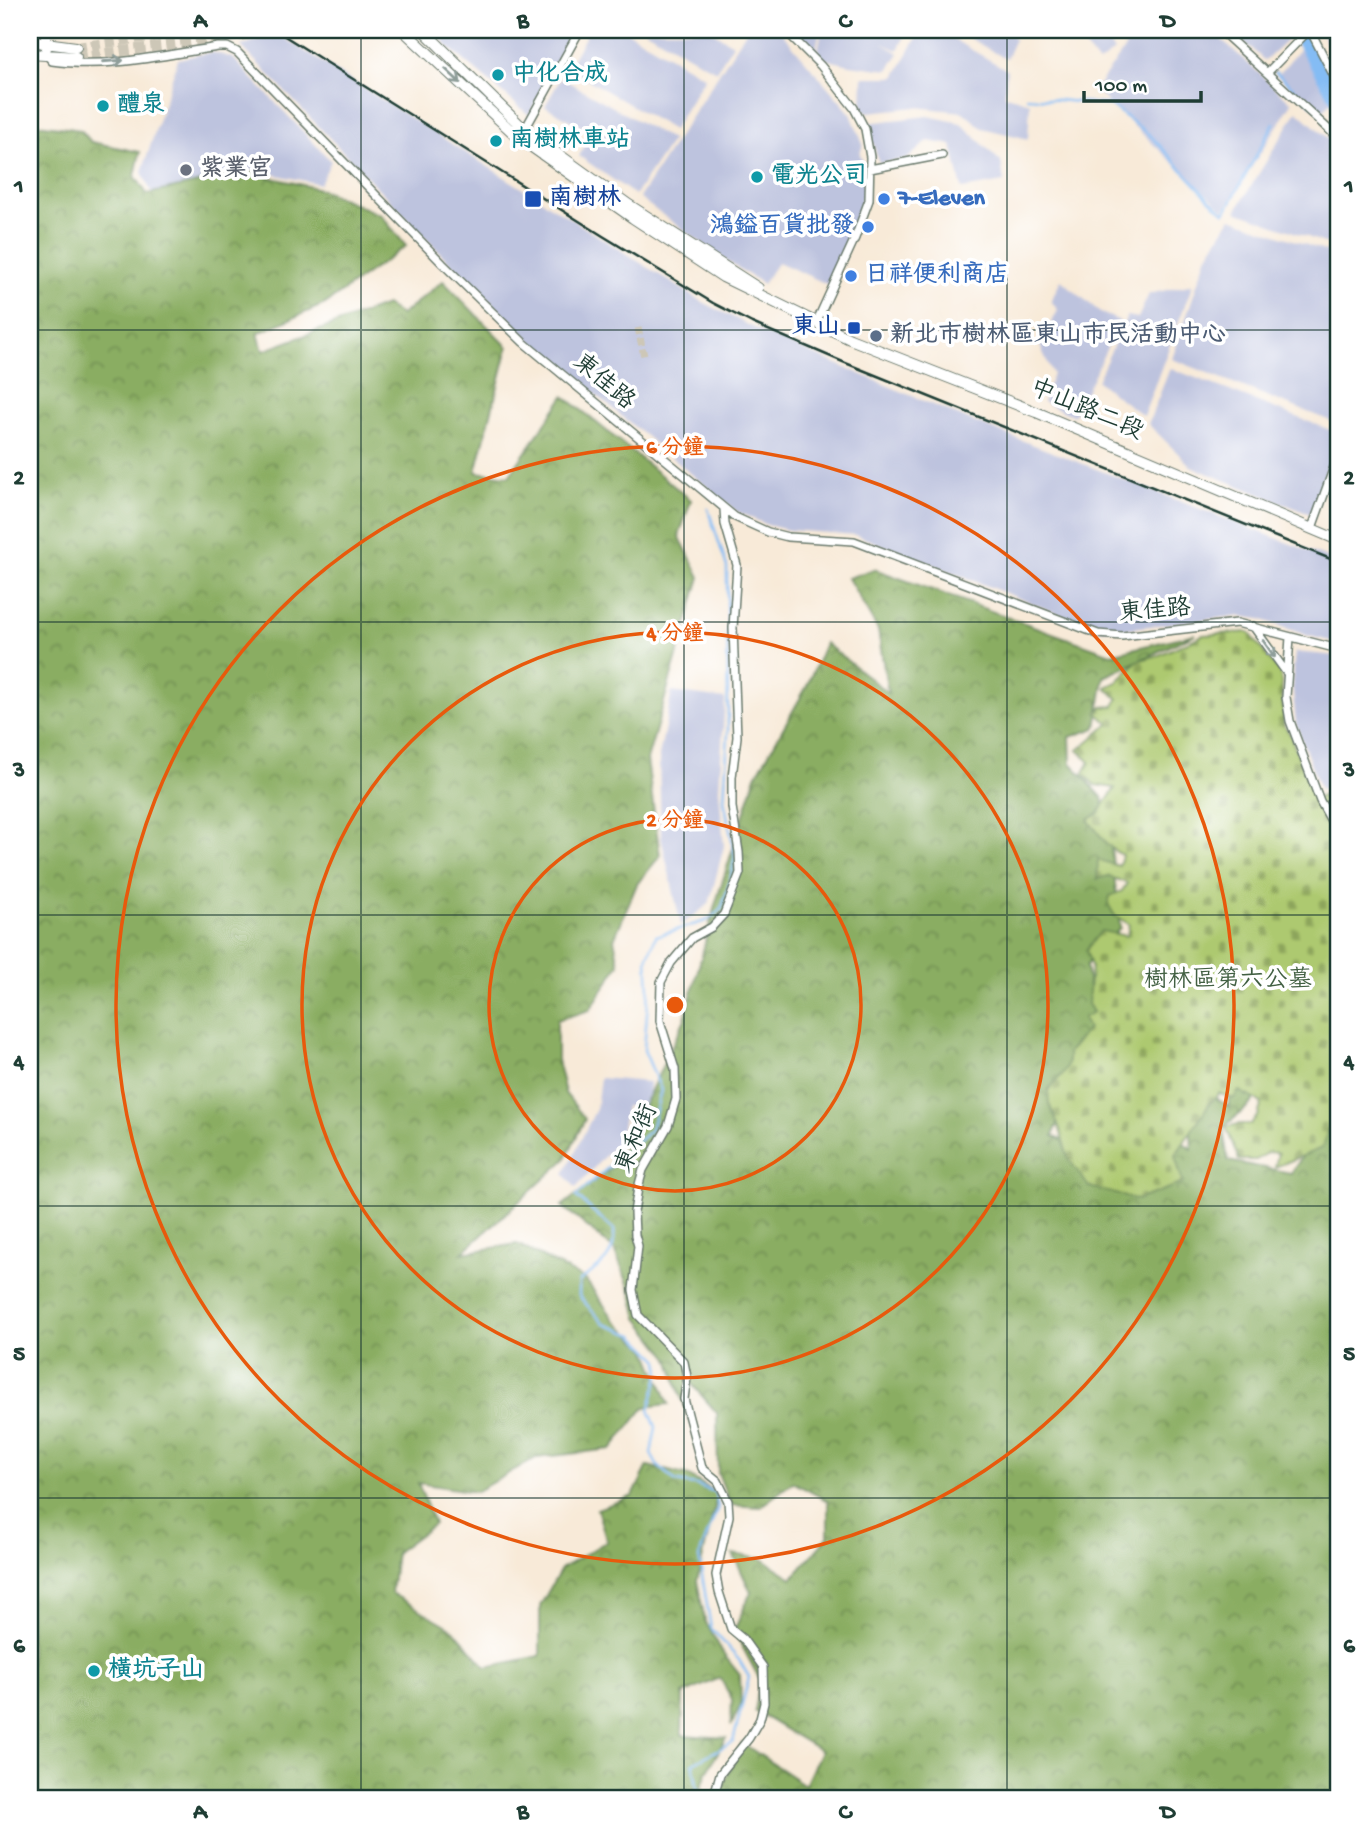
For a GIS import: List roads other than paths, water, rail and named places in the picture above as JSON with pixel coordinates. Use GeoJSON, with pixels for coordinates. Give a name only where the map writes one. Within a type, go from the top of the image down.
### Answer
{"type":"FeatureCollection","features":[{"type":"Feature","properties":{"kind":"main road"},"geometry":{"type":"LineString","coordinates":[[46,30],[46,50]]}},
{"type":"Feature","properties":{"kind":"main road","name":"中山路二段"},"geometry":{"type":"LineString","coordinates":[[403,30],[522,134],[718,264],[816,323],[850,339],[1037,412],[1338,540]]}},
{"type":"Feature","properties":{"kind":"main road","name":"中山路二段"},"geometry":{"type":"LineString","coordinates":[[423,30],[522,134]]}},
{"type":"Feature","properties":{"kind":"main road"},"geometry":{"type":"LineString","coordinates":[[30,41],[46,50]]}},
{"type":"Feature","properties":{"kind":"main road"},"geometry":{"type":"LineString","coordinates":[[30,54],[46,50],[76,52]]}},
{"type":"Feature","properties":{"kind":"street"},"geometry":{"type":"LineString","coordinates":[[522,134],[580,30]]}},
{"type":"Feature","properties":{"kind":"street"},"geometry":{"type":"LineString","coordinates":[[785,30],[821,66],[854,108],[865,130],[870,169],[869,200],[855,238],[816,323]]}},
{"type":"Feature","properties":{"kind":"street"},"geometry":{"type":"LineString","coordinates":[[1220,30],[1338,138]]}},
{"type":"Feature","properties":{"kind":"street"},"geometry":{"type":"LineString","coordinates":[[1268,73],[1308,31],[1338,84]]}},
{"type":"Feature","properties":{"kind":"street","name":"東佳路"},"geometry":{"type":"LineString","coordinates":[[46,50],[52,61],[88,63],[227,47],[237,52],[443,264],[523,342],[723,509],[768,533],[788,537],[854,541],[1098,634],[1122,636],[1237,623],[1338,649]]}},
{"type":"Feature","properties":{"kind":"street"},"geometry":{"type":"LineString","coordinates":[[870,169],[942,155]]}},
{"type":"Feature","properties":{"kind":"street"},"geometry":{"type":"LineString","coordinates":[[1312,528],[1338,456]]}},
{"type":"Feature","properties":{"kind":"street","name":"東和街"},"geometry":{"type":"LineString","coordinates":[[713,1799],[720,1774],[749,1738],[760,1718],[764,1703],[763,1667],[743,1639],[732,1629],[719,1592],[716,1576],[729,1516],[727,1501],[718,1481],[702,1468],[684,1399],[687,1377],[684,1362],[638,1315],[633,1290],[638,1246],[634,1212],[638,1188],[643,1170],[667,1126],[676,1099],[674,1069],[660,1021],[660,982],[692,937],[712,927],[724,914],[740,873],[732,807],[732,777],[737,737],[733,628],[737,565],[723,509]]}},
{"type":"Feature","properties":{"kind":"street"},"geometry":{"type":"LineString","coordinates":[[1253,626],[1286,672]]}},
{"type":"Feature","properties":{"kind":"street"},"geometry":{"type":"LineString","coordinates":[[1290,637],[1286,672],[1290,721],[1320,801],[1338,833]]}},
{"type":"Feature","properties":{"kind":"waterway"},"geometry":{"type":"LineString","coordinates":[[1296,30],[1338,100]]}},
{"type":"Feature","properties":{"kind":"waterway"},"geometry":{"type":"LineString","coordinates":[[1275,72],[1316,108]]}},
{"type":"Feature","properties":{"kind":"waterway"},"geometry":{"type":"LineString","coordinates":[[1027,97],[1110,105],[1151,136],[1225,213],[1274,123]]}},
{"type":"Feature","properties":{"kind":"waterway"},"geometry":{"type":"LineString","coordinates":[[697,1799],[699,1797],[693,1763],[733,1742],[749,1677],[739,1660],[711,1628],[699,1557],[718,1507],[715,1492],[676,1482],[657,1465],[651,1454],[656,1427],[649,1410],[660,1373],[659,1360],[634,1335],[604,1324],[579,1296],[579,1281],[600,1266],[609,1255],[614,1230],[576,1196],[651,1130],[661,1090],[644,1050],[649,989],[647,959],[656,936],[706,921],[721,910],[735,856],[724,800],[728,732],[727,567],[708,509]]}},
{"type":"Feature","properties":{"kind":"tunnel"},"geometry":{"type":"LineString","coordinates":[[76,47],[201,30]]}},
{"type":"Feature","properties":{"kind":"tunnel"},"geometry":{"type":"LineString","coordinates":[[76,57],[284,30]]}},
{"type":"Feature","properties":{"kind":"tunnel"},"geometry":{"type":"LineString","coordinates":[[638,328],[644,356]]}},
{"type":"Feature","properties":{"kind":"railway"},"geometry":{"type":"LineString","coordinates":[[275,30],[603,236],[713,303],[752,323],[1338,562]]}},
{"type":"Feature","properties":{"kind":"place","name":"中化合成"},"geometry":{"type":"Point","coordinates":[498,75]}},
{"type":"Feature","properties":{"kind":"place","name":"醴泉"},"geometry":{"type":"Point","coordinates":[103,106]}},
{"type":"Feature","properties":{"kind":"place","name":"南樹林車站"},"geometry":{"type":"Point","coordinates":[496,141]}},
{"type":"Feature","properties":{"kind":"place","name":"紫業宮"},"geometry":{"type":"Point","coordinates":[186,170]}},
{"type":"Feature","properties":{"kind":"place","name":"電光公司"},"geometry":{"type":"Point","coordinates":[757,177]}},
{"type":"Feature","properties":{"kind":"place","name":"南樹林"},"geometry":{"type":"Point","coordinates":[533,199]}},
{"type":"Feature","properties":{"kind":"place","name":"7-Eleven"},"geometry":{"type":"Point","coordinates":[884,199]}},
{"type":"Feature","properties":{"kind":"place","name":"鴻鎰百貨批發"},"geometry":{"type":"Point","coordinates":[868,227]}},
{"type":"Feature","properties":{"kind":"place","name":"日祥便利商店"},"geometry":{"type":"Point","coordinates":[851,276]}},
{"type":"Feature","properties":{"kind":"place","name":"東山"},"geometry":{"type":"Point","coordinates":[854,328]}},
{"type":"Feature","properties":{"kind":"place","name":"新北市樹林區東山市民活動中心"},"geometry":{"type":"Point","coordinates":[876,336]}},
{"type":"Feature","properties":{"kind":"place","name":"橫坑子山"},"geometry":{"type":"Point","coordinates":[94,1671]}},
{"type":"Feature","properties":{"kind":"park label","name":"樹林區第六公墓"},"geometry":{"type":"Point","coordinates":[1228,981]}}]}
